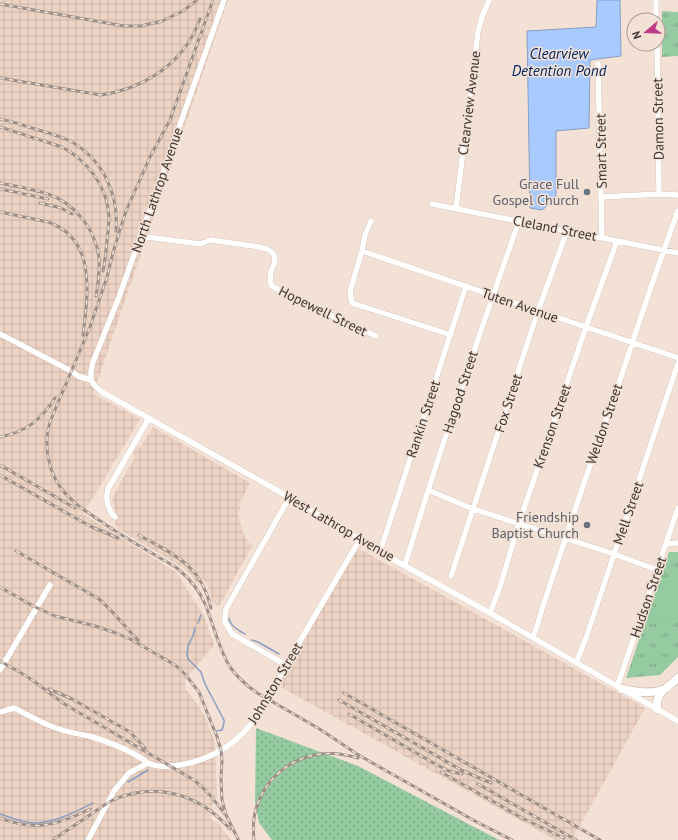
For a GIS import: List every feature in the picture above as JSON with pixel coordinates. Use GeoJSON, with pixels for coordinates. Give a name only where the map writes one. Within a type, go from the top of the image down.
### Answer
{"type":"FeatureCollection","features":[{"type":"Feature","properties":{"kind":"highway"},"geometry":{"type":"LineString","coordinates":[[656,709],[657,698],[678,678]]}},
{"type":"Feature","properties":{"kind":"highway"},"geometry":{"type":"LineString","coordinates":[[619,688],[647,693],[661,691],[666,688]]}},
{"type":"Feature","properties":{"kind":"street","name":"North Lathrop Avenue"},"geometry":{"type":"LineString","coordinates":[[91,380],[91,371],[94,362],[119,297],[224,0]]}},
{"type":"Feature","properties":{"kind":"street","name":"Clearview Avenue"},"geometry":{"type":"LineString","coordinates":[[456,208],[478,32],[489,0]]}},
{"type":"Feature","properties":{"kind":"street"},"geometry":{"type":"LineString","coordinates":[[656,0],[656,12]]}},
{"type":"Feature","properties":{"kind":"street","name":"Damon Street"},"geometry":{"type":"LineString","coordinates":[[657,52],[659,194]]}},
{"type":"Feature","properties":{"kind":"street","name":"Smart Street"},"geometry":{"type":"LineString","coordinates":[[598,64],[602,238]]}},
{"type":"Feature","properties":{"kind":"street"},"geometry":{"type":"LineString","coordinates":[[602,197],[659,194],[678,195]]}},
{"type":"Feature","properties":{"kind":"street","name":"Cleland Street"},"geometry":{"type":"LineString","coordinates":[[432,204],[678,253]]}},
{"type":"Feature","properties":{"kind":"street","name":"Weldon Street"},"geometry":{"type":"LineString","coordinates":[[533,638],[565,538],[663,250],[678,211]]}},
{"type":"Feature","properties":{"kind":"street"},"geometry":{"type":"LineString","coordinates":[[362,251],[365,235],[371,220]]}},
{"type":"Feature","properties":{"kind":"street","name":"Hagood Street"},"geometry":{"type":"LineString","coordinates":[[405,565],[428,490],[519,221]]}},
{"type":"Feature","properties":{"kind":"street","name":"Fox Street"},"geometry":{"type":"LineString","coordinates":[[451,576],[538,311],[567,231]]}},
{"type":"Feature","properties":{"kind":"street","name":"Hopewell Street"},"geometry":{"type":"LineString","coordinates":[[140,236],[200,244],[211,240],[267,249],[272,252],[275,259],[270,282],[272,286],[342,322],[376,336]]}},
{"type":"Feature","properties":{"kind":"street","name":"Krenson Street"},"geometry":{"type":"LineString","coordinates":[[490,613],[499,590],[519,523],[617,241]]}},
{"type":"Feature","properties":{"kind":"street","name":"Hopewell Street"},"geometry":{"type":"LineString","coordinates":[[362,251],[350,291],[352,302],[451,335]]}},
{"type":"Feature","properties":{"kind":"street","name":"Tuten Avenue"},"geometry":{"type":"LineString","coordinates":[[362,251],[678,358]]}},
{"type":"Feature","properties":{"kind":"street","name":"Rankin Street"},"geometry":{"type":"LineString","coordinates":[[380,552],[466,286]]}},
{"type":"Feature","properties":{"kind":"street","name":"West Lathrop Avenue"},"geometry":{"type":"LineString","coordinates":[[0,334],[78,376],[91,380],[102,392],[275,489],[380,552],[490,613],[678,721]]}},
{"type":"Feature","properties":{"kind":"street","name":"Mell Street"},"geometry":{"type":"LineString","coordinates":[[576,663],[586,638],[678,363]]}},
{"type":"Feature","properties":{"kind":"street"},"geometry":{"type":"LineString","coordinates":[[115,517],[110,512],[106,498],[108,489],[149,418]]}},
{"type":"Feature","properties":{"kind":"street"},"geometry":{"type":"LineString","coordinates":[[428,490],[472,509],[614,554],[657,570]]}},
{"type":"Feature","properties":{"kind":"street"},"geometry":{"type":"LineString","coordinates":[[286,666],[232,634],[225,622],[224,617],[226,609],[289,498]]}},
{"type":"Feature","properties":{"kind":"street","name":"Hudson Street"},"geometry":{"type":"LineString","coordinates":[[619,688],[678,508]]}},
{"type":"Feature","properties":{"kind":"street","name":"Johnston Street"},"geometry":{"type":"LineString","coordinates":[[0,712],[14,708],[42,723],[122,748],[158,766],[181,765],[201,760],[216,753],[244,733],[262,709],[360,539]]}},
{"type":"Feature","properties":{"kind":"street"},"geometry":{"type":"LineString","coordinates":[[666,544],[678,544]]}},
{"type":"Feature","properties":{"kind":"street"},"geometry":{"type":"LineString","coordinates":[[0,670],[50,585]]}},
{"type":"Feature","properties":{"kind":"street"},"geometry":{"type":"LineString","coordinates":[[88,840],[114,791],[129,773],[148,762]]}},
{"type":"Feature","properties":{"kind":"shaded area"},"geometry":{"type":"Polygon","coordinates":[[[0,0],[228,0],[93,394],[140,419],[83,514],[176,572],[203,614],[214,645],[186,679],[185,688],[200,708],[206,719],[215,743],[217,797],[211,807],[214,810],[210,819],[219,824],[231,840],[0,840],[0,0]]]}},
{"type":"Feature","properties":{"kind":"shaded area"},"geometry":{"type":"Polygon","coordinates":[[[153,427],[250,483],[238,506],[241,508],[238,513],[243,532],[246,539],[252,546],[219,606],[212,602],[208,586],[203,579],[196,583],[190,574],[182,567],[118,529],[115,524],[117,517],[112,498],[135,457],[132,454],[137,446],[140,448],[153,427]]]}},
{"type":"Feature","properties":{"kind":"shaded area"},"geometry":{"type":"Polygon","coordinates":[[[356,547],[645,708],[572,840],[555,840],[279,686],[356,547]]]}},
{"type":"Feature","properties":{"kind":"green space"},"geometry":{"type":"Polygon","coordinates":[[[662,11],[678,12],[678,56],[662,57],[662,52],[666,52],[666,12],[662,11]]]}},
{"type":"Feature","properties":{"kind":"green space"},"geometry":{"type":"Polygon","coordinates":[[[669,552],[678,552],[678,657],[660,675],[626,678],[669,552]]]}},
{"type":"Feature","properties":{"kind":"green space"},"geometry":{"type":"Polygon","coordinates":[[[678,571],[678,617],[655,616],[658,603],[666,586],[678,571]]]}},
{"type":"Feature","properties":{"kind":"green space"},"geometry":{"type":"Polygon","coordinates":[[[256,728],[358,766],[499,840],[272,840],[259,823],[255,802],[256,728]]]}},
{"type":"Feature","properties":{"kind":"water","name":"Clearview Detention Pond"},"geometry":{"type":"Polygon","coordinates":[[[597,0],[620,0],[621,56],[590,60],[589,128],[556,131],[556,199],[542,210],[530,208],[527,31],[596,27],[597,0]]]}},
{"type":"Feature","properties":{"kind":"waterway"},"geometry":{"type":"LineString","coordinates":[[198,623],[201,615]]}},
{"type":"Feature","properties":{"kind":"waterway"},"geometry":{"type":"LineString","coordinates":[[229,618],[233,626],[245,634]]}},
{"type":"Feature","properties":{"kind":"waterway"},"geometry":{"type":"LineString","coordinates":[[195,628],[188,646],[188,659],[201,672],[205,684],[224,720],[222,730],[217,731]]}},
{"type":"Feature","properties":{"kind":"waterway"},"geometry":{"type":"LineString","coordinates":[[252,640],[279,654]]}},
{"type":"Feature","properties":{"kind":"waterway"},"geometry":{"type":"LineString","coordinates":[[128,782],[148,770]]}},
{"type":"Feature","properties":{"kind":"waterway"},"geometry":{"type":"LineString","coordinates":[[0,814],[26,822],[42,823],[65,816],[93,803]]}},
{"type":"Feature","properties":{"kind":"railway"},"geometry":{"type":"LineString","coordinates":[[158,23],[183,11],[197,0]]}},
{"type":"Feature","properties":{"kind":"railway"},"geometry":{"type":"LineString","coordinates":[[213,0],[170,120],[150,157],[126,211],[107,277],[90,327],[50,422],[47,434],[47,448],[52,472],[64,492],[80,507],[118,533],[177,568],[190,580],[203,599],[226,660],[236,675],[243,682],[259,694],[318,728],[357,754],[475,821],[512,840]]}},
{"type":"Feature","properties":{"kind":"railway"},"geometry":{"type":"LineString","coordinates":[[0,4],[124,26],[141,26],[162,21]]}},
{"type":"Feature","properties":{"kind":"railway"},"geometry":{"type":"LineString","coordinates":[[0,78],[101,95],[118,91],[148,79],[174,60],[185,48],[200,19]]}},
{"type":"Feature","properties":{"kind":"railway"},"geometry":{"type":"LineString","coordinates":[[0,119],[56,135],[70,141],[92,157],[100,168],[111,191],[115,204],[116,231]]}},
{"type":"Feature","properties":{"kind":"railway"},"geometry":{"type":"LineString","coordinates":[[0,127],[62,147],[80,159],[88,167],[100,185],[109,216],[103,271]]}},
{"type":"Feature","properties":{"kind":"railway"},"geometry":{"type":"LineString","coordinates":[[0,183],[30,189],[58,198],[76,211],[83,219],[94,238],[99,259],[96,296]]}},
{"type":"Feature","properties":{"kind":"railway"},"geometry":{"type":"LineString","coordinates":[[0,189],[48,199]]}},
{"type":"Feature","properties":{"kind":"railway"},"geometry":{"type":"LineString","coordinates":[[40,203],[61,208],[72,214]]}},
{"type":"Feature","properties":{"kind":"railway"},"geometry":{"type":"LineString","coordinates":[[0,212],[48,222],[64,230],[75,241],[82,254],[86,270],[87,302],[83,335]]}},
{"type":"Feature","properties":{"kind":"railway"},"geometry":{"type":"LineString","coordinates":[[0,437],[18,432],[32,424],[44,413],[55,398]]}},
{"type":"Feature","properties":{"kind":"railway"},"geometry":{"type":"LineString","coordinates":[[0,465],[75,508]]}},
{"type":"Feature","properties":{"kind":"railway"},"geometry":{"type":"LineString","coordinates":[[0,475],[92,527],[118,538]]}},
{"type":"Feature","properties":{"kind":"railway"},"geometry":{"type":"LineString","coordinates":[[139,535],[175,555],[193,571],[206,593],[211,608]]}},
{"type":"Feature","properties":{"kind":"railway"},"geometry":{"type":"LineString","coordinates":[[16,551],[99,599],[138,640]]}},
{"type":"Feature","properties":{"kind":"railway"},"geometry":{"type":"LineString","coordinates":[[0,587],[33,606],[55,616],[95,626],[132,640],[175,665],[185,674],[199,692],[217,737],[222,760],[222,800],[226,815],[238,839]]}},
{"type":"Feature","properties":{"kind":"railway"},"geometry":{"type":"LineString","coordinates":[[0,661],[31,679],[66,705],[194,780],[206,791],[224,813]]}},
{"type":"Feature","properties":{"kind":"railway"},"geometry":{"type":"LineString","coordinates":[[49,689],[72,699],[130,732],[145,748]]}},
{"type":"Feature","properties":{"kind":"railway"},"geometry":{"type":"LineString","coordinates":[[344,693],[600,840]]}},
{"type":"Feature","properties":{"kind":"railway"},"geometry":{"type":"LineString","coordinates":[[339,700],[463,771],[491,783]]}},
{"type":"Feature","properties":{"kind":"railway"},"geometry":{"type":"LineString","coordinates":[[349,714],[437,765],[449,771],[462,774]]}},
{"type":"Feature","properties":{"kind":"railway"},"geometry":{"type":"LineString","coordinates":[[254,840],[254,817],[256,809],[263,793],[272,780],[283,769],[296,761],[310,756],[342,754],[358,758]]}},
{"type":"Feature","properties":{"kind":"railway"},"geometry":{"type":"LineString","coordinates":[[441,772],[524,819],[564,838]]}},
{"type":"Feature","properties":{"kind":"railway"},"geometry":{"type":"LineString","coordinates":[[478,784],[576,840]]}},
{"type":"Feature","properties":{"kind":"railway"},"geometry":{"type":"LineString","coordinates":[[54,839],[113,800],[129,794],[145,792],[176,794],[191,799],[205,807],[230,829]]}},
{"type":"Feature","properties":{"kind":"railway"},"geometry":{"type":"LineString","coordinates":[[0,818],[24,825],[46,825],[57,823],[90,809]]}},
{"type":"Feature","properties":{"kind":"place","name":"Grace Full Gospel Church"},"geometry":{"type":"Point","coordinates":[587,192]}},
{"type":"Feature","properties":{"kind":"place","name":"Friendship Baptist Church"},"geometry":{"type":"Point","coordinates":[587,525]}}]}
